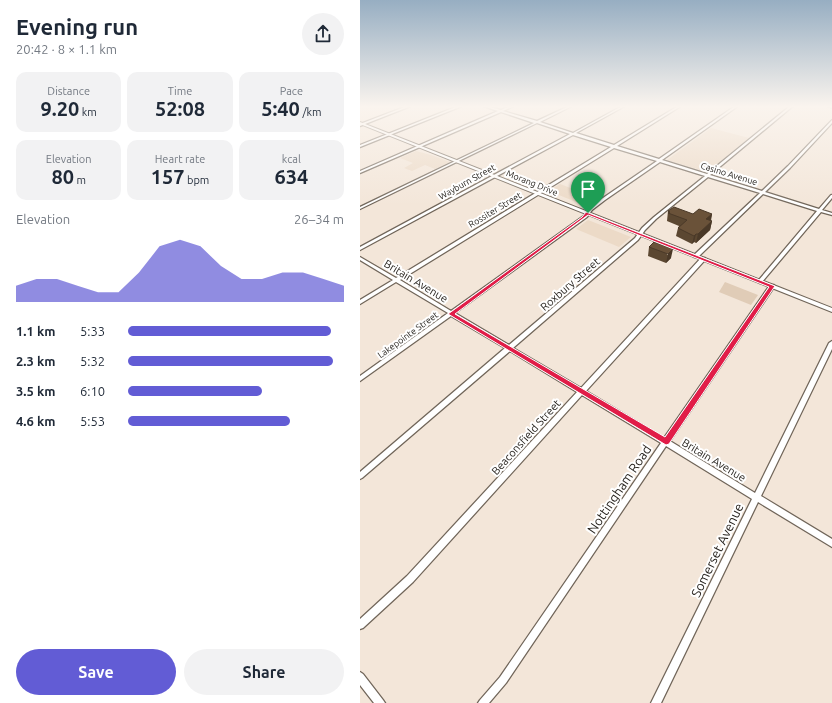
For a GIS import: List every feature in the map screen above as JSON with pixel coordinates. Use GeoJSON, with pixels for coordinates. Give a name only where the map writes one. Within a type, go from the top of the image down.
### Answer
{"type":"FeatureCollection","features":[{"type":"Feature","properties":{"kind":"street"},"geometry":{"type":"LineString","coordinates":[[360,146],[379,139]]}},
{"type":"Feature","properties":{"kind":"street","name":"Morang Drive"},"geometry":{"type":"LineString","coordinates":[[399,139],[832,310]]}},
{"type":"Feature","properties":{"kind":"street"},"geometry":{"type":"LineString","coordinates":[[360,172],[438,139]]}},
{"type":"Feature","properties":{"kind":"street"},"geometry":{"type":"LineString","coordinates":[[360,208],[505,139]]}},
{"type":"Feature","properties":{"kind":"street","name":"Wayburn Street"},"geometry":{"type":"LineString","coordinates":[[360,250],[564,139]]}},
{"type":"Feature","properties":{"kind":"street","name":"Casino Avenue"},"geometry":{"type":"LineString","coordinates":[[590,139],[832,214]]}},
{"type":"Feature","properties":{"kind":"street","name":"Rossiter Street"},"geometry":{"type":"LineString","coordinates":[[360,302],[627,139]]}},
{"type":"Feature","properties":{"kind":"street","name":"Lakepointe Street"},"geometry":{"type":"LineString","coordinates":[[360,379],[584,218],[591,209],[604,199],[690,139]]}},
{"type":"Feature","properties":{"kind":"street","name":"Roxbury Street"},"geometry":{"type":"LineString","coordinates":[[360,476],[637,239],[643,229],[655,218],[709,176],[753,139]]}},
{"type":"Feature","properties":{"kind":"street"},"geometry":{"type":"LineString","coordinates":[[696,256],[789,167],[815,139]]}},
{"type":"Feature","properties":{"kind":"street"},"geometry":{"type":"LineString","coordinates":[[760,282],[832,196]]}},
{"type":"Feature","properties":{"kind":"street","name":"Britain Avenue"},"geometry":{"type":"LineString","coordinates":[[360,258],[832,543]]}},
{"type":"Feature","properties":{"kind":"street","name":"Beaconsfield Street"},"geometry":{"type":"LineString","coordinates":[[360,625],[410,578],[703,259]]}},
{"type":"Feature","properties":{"kind":"street","name":"Nottingham Road"},"geometry":{"type":"LineString","coordinates":[[483,703],[503,680],[772,286]]}},
{"type":"Feature","properties":{"kind":"street","name":"Somerset Avenue"},"geometry":{"type":"LineString","coordinates":[[656,703],[832,343]]}},
{"type":"Feature","properties":{"kind":"street"},"geometry":{"type":"LineString","coordinates":[[360,677],[380,703]]}},
{"type":"Feature","properties":{"kind":"shaded area"},"geometry":{"type":"Polygon","coordinates":[[[696,139],[748,139],[707,172],[667,160],[696,139]]]}},
{"type":"Feature","properties":{"kind":"shaded area"},"geometry":{"type":"Polygon","coordinates":[[[416,151],[450,162],[435,169],[425,165],[412,171],[404,168],[413,163],[400,158],[416,151]]]}},
{"type":"Feature","properties":{"kind":"shaded area"},"geometry":{"type":"Polygon","coordinates":[[[560,184],[597,198],[586,206],[549,191],[560,184]]]}},
{"type":"Feature","properties":{"kind":"shaded area"},"geometry":{"type":"Polygon","coordinates":[[[588,220],[631,237],[619,247],[576,229],[588,220]]]}},
{"type":"Feature","properties":{"kind":"shaded area"},"geometry":{"type":"Polygon","coordinates":[[[725,282],[758,295],[751,305],[719,292],[725,282]]]}},
{"type":"Feature","properties":{"kind":"building"},"geometry":{"type":"Polygon","coordinates":[[[674,207],[693,214],[699,209],[712,214],[706,219],[712,221],[694,236],[678,228],[687,220],[668,213],[670,212],[668,211],[674,207]]]}},
{"type":"Feature","properties":{"kind":"building"},"geometry":{"type":"Polygon","coordinates":[[[654,242],[673,249],[668,254],[649,247],[654,242]]]}},
{"type":"Feature","properties":{"kind":"route"},"geometry":{"type":"LineString","coordinates":[[588,213],[772,286],[666,442],[451,314],[584,218],[588,213]]}}]}
